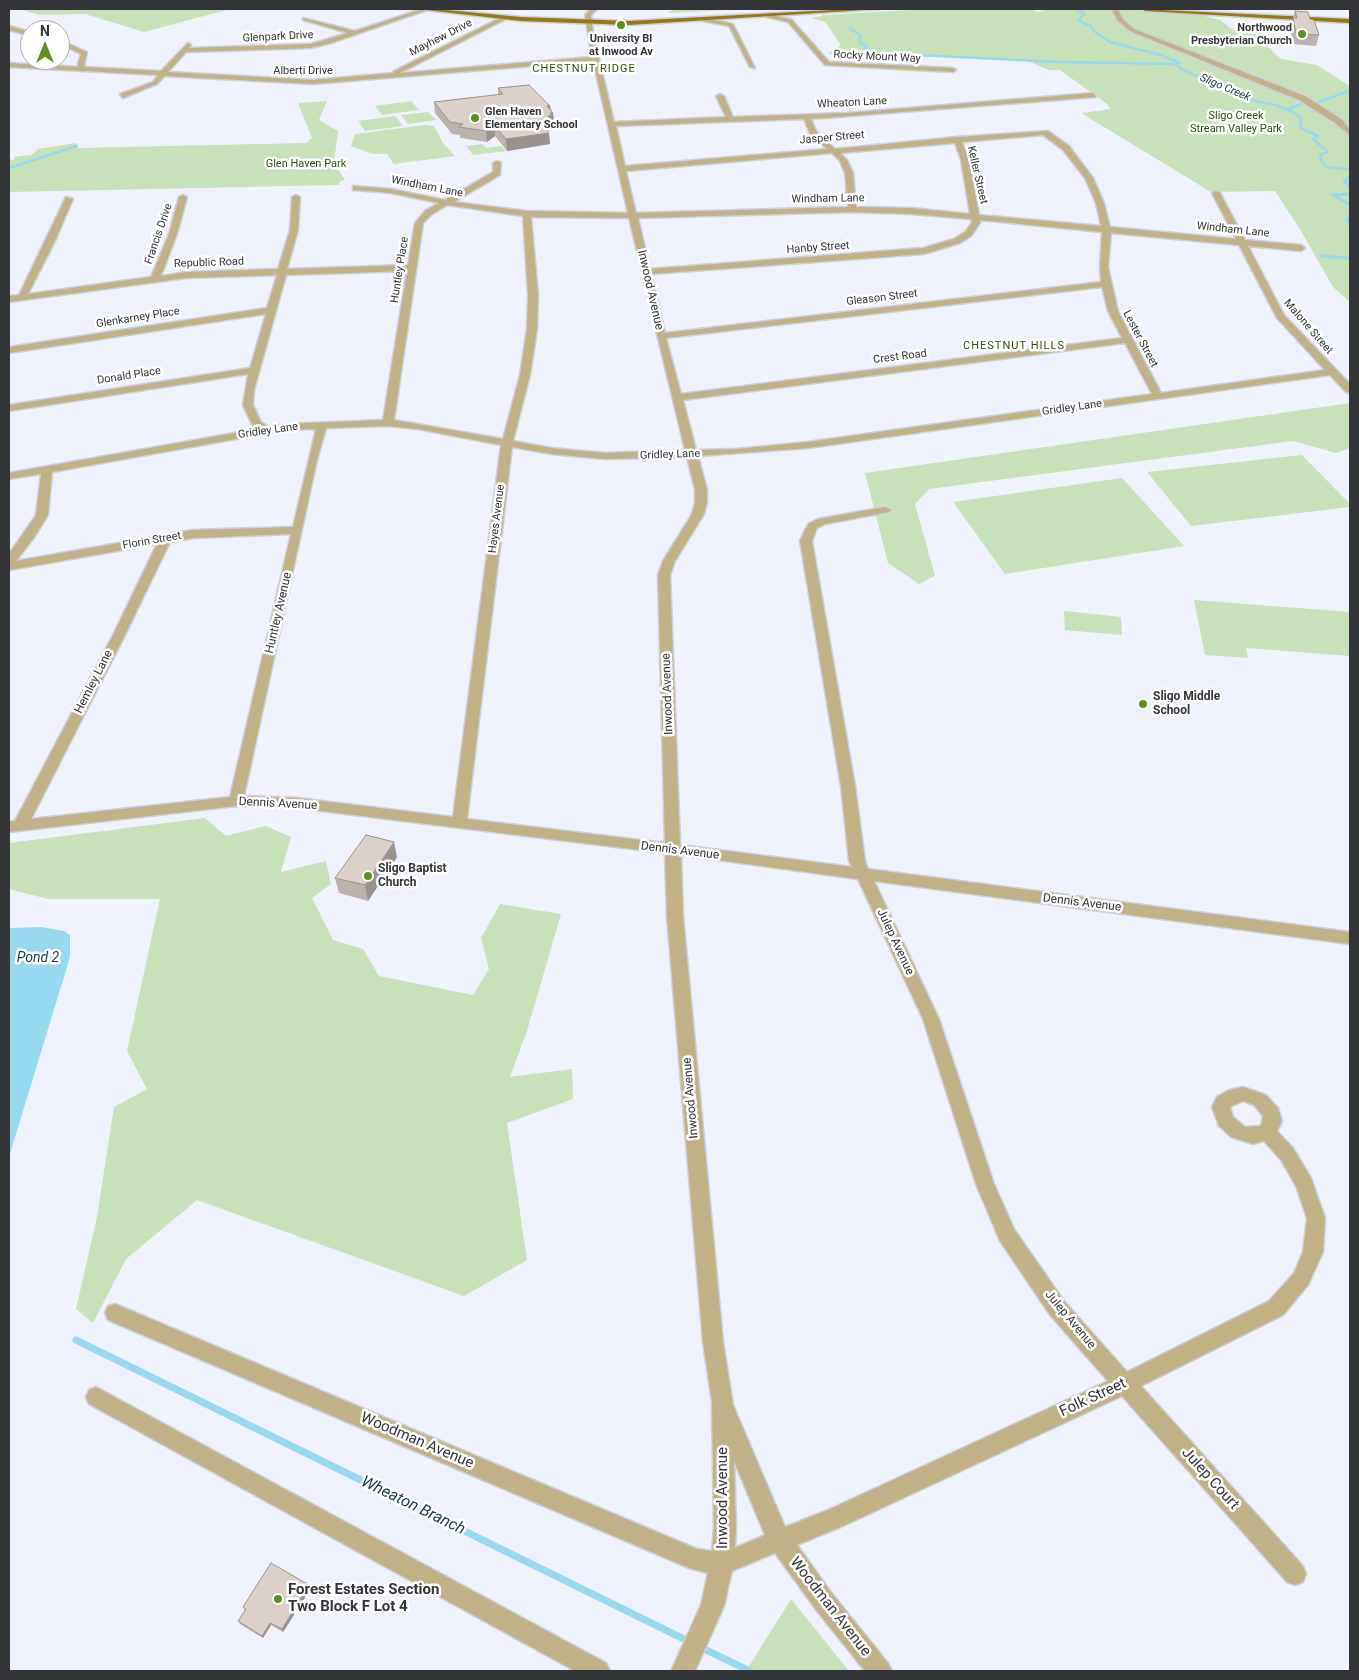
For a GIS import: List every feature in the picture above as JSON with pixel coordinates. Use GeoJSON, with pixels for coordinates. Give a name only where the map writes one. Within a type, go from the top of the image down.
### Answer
{"type":"FeatureCollection","features":[{"type":"Feature","properties":{"kind":"main road"},"geometry":{"type":"LineString","coordinates":[[424,9],[504,18],[590,20],[705,20],[769,16],[796,11]]}},
{"type":"Feature","properties":{"kind":"main road"},"geometry":{"type":"LineString","coordinates":[[457,9],[590,20],[878,9]]}},
{"type":"Feature","properties":{"kind":"main road"},"geometry":{"type":"LineString","coordinates":[[1145,9],[1350,21]]}},
{"type":"Feature","properties":{"kind":"main road"},"geometry":{"type":"LineString","coordinates":[[1232,9],[1350,16]]}},
{"type":"Feature","properties":{"kind":"street","name":"Glenpark Drive"},"geometry":{"type":"LineString","coordinates":[[164,74],[185,47],[311,46],[424,9]]}},
{"type":"Feature","properties":{"kind":"street"},"geometry":{"type":"LineString","coordinates":[[590,20],[588,15],[594,9]]}},
{"type":"Feature","properties":{"kind":"street"},"geometry":{"type":"LineString","coordinates":[[1116,9],[1119,18],[1132,30],[1302,98],[1338,121],[1350,133]]}},
{"type":"Feature","properties":{"kind":"street"},"geometry":{"type":"LineString","coordinates":[[769,16],[790,20],[796,11]]}},
{"type":"Feature","properties":{"kind":"street","name":"Mayhew Drive"},"geometry":{"type":"LineString","coordinates":[[388,76],[504,18]]}},
{"type":"Feature","properties":{"kind":"street"},"geometry":{"type":"LineString","coordinates":[[705,20],[731,25],[740,18]]}},
{"type":"Feature","properties":{"kind":"street"},"geometry":{"type":"LineString","coordinates":[[305,19],[354,33]]}},
{"type":"Feature","properties":{"kind":"street","name":"Inwood Avenue"},"geometry":{"type":"LineString","coordinates":[[590,20],[590,33],[611,124],[661,336],[701,490],[702,502],[698,514],[670,561],[664,575],[675,916],[714,1342],[722,1402],[725,1527],[722,1564],[712,1606],[683,1671]]}},
{"type":"Feature","properties":{"kind":"street","name":"Rocky Mount Way"},"geometry":{"type":"LineString","coordinates":[[790,20],[827,64],[953,70]]}},
{"type":"Feature","properties":{"kind":"street"},"geometry":{"type":"LineString","coordinates":[[731,25],[753,67]]}},
{"type":"Feature","properties":{"kind":"street"},"geometry":{"type":"LineString","coordinates":[[70,45],[80,48],[85,53],[80,69]]}},
{"type":"Feature","properties":{"kind":"street","name":"Alberti Drive"},"geometry":{"type":"LineString","coordinates":[[9,65],[293,82],[596,59]]}},
{"type":"Feature","properties":{"kind":"street"},"geometry":{"type":"LineString","coordinates":[[123,96],[155,83],[164,74]]}},
{"type":"Feature","properties":{"kind":"street","name":"Wheaton Lane"},"geometry":{"type":"LineString","coordinates":[[611,124],[847,115],[1093,95]]}},
{"type":"Feature","properties":{"kind":"street"},"geometry":{"type":"LineString","coordinates":[[720,96],[730,118]]}},
{"type":"Feature","properties":{"kind":"street"},"geometry":{"type":"LineString","coordinates":[[806,116],[813,132],[842,160],[849,173],[852,209]]}},
{"type":"Feature","properties":{"kind":"street","name":"Jasper Street"},"geometry":{"type":"LineString","coordinates":[[622,169],[832,149],[1045,133]]}},
{"type":"Feature","properties":{"kind":"street","name":"Lester Street"},"geometry":{"type":"LineString","coordinates":[[1045,133],[1066,148],[1089,178],[1100,203],[1108,237],[1104,267],[1113,311],[1158,396]]}},
{"type":"Feature","properties":{"kind":"street","name":"Keller Street"},"geometry":{"type":"LineString","coordinates":[[957,139],[965,160],[975,216]]}},
{"type":"Feature","properties":{"kind":"street","name":"Huntley Place"},"geometry":{"type":"LineString","coordinates":[[388,423],[418,223],[428,213],[497,173],[498,163]]}},
{"type":"Feature","properties":{"kind":"street","name":"Windham Lane"},"geometry":{"type":"LineString","coordinates":[[356,188],[409,194],[447,203],[527,214],[633,216],[852,209],[912,211],[1301,248]]}},
{"type":"Feature","properties":{"kind":"street","name":"Malone Street"},"geometry":{"type":"LineString","coordinates":[[1216,193],[1267,295],[1280,316],[1350,390]]}},
{"type":"Feature","properties":{"kind":"street"},"geometry":{"type":"LineString","coordinates":[[266,430],[257,424],[248,405],[254,370],[294,230],[296,197]]}},
{"type":"Feature","properties":{"kind":"street","name":"Francis Drive"},"geometry":{"type":"LineString","coordinates":[[156,277],[173,234],[183,198]]}},
{"type":"Feature","properties":{"kind":"street"},"geometry":{"type":"LineString","coordinates":[[23,296],[69,200]]}},
{"type":"Feature","properties":{"kind":"street","name":"Hayes Avenue"},"geometry":{"type":"LineString","coordinates":[[459,824],[507,443],[525,375],[532,329],[533,295],[527,214]]}},
{"type":"Feature","properties":{"kind":"street","name":"Hanby Street"},"geometry":{"type":"LineString","coordinates":[[646,272],[924,251],[942,247],[968,234],[976,223],[975,216]]}},
{"type":"Feature","properties":{"kind":"street","name":"Republic Road"},"geometry":{"type":"LineString","coordinates":[[9,298],[156,277],[412,268]]}},
{"type":"Feature","properties":{"kind":"street","name":"Gleason Street"},"geometry":{"type":"LineString","coordinates":[[661,336],[1106,284]]}},
{"type":"Feature","properties":{"kind":"street","name":"Glenkarney Place"},"geometry":{"type":"LineString","coordinates":[[9,350],[272,310]]}},
{"type":"Feature","properties":{"kind":"street","name":"Crest Road"},"geometry":{"type":"LineString","coordinates":[[677,398],[1127,340]]}},
{"type":"Feature","properties":{"kind":"street","name":"Donald Place"},"geometry":{"type":"LineString","coordinates":[[9,408],[254,370]]}},
{"type":"Feature","properties":{"kind":"street","name":"Gridley Lane"},"geometry":{"type":"LineString","coordinates":[[9,476],[266,430],[322,425],[388,423],[440,429],[551,451],[606,456],[691,454],[808,444],[1332,372]]}},
{"type":"Feature","properties":{"kind":"street","name":"Huntley Avenue"},"geometry":{"type":"LineString","coordinates":[[236,801],[311,472],[312,460],[322,425]]}},
{"type":"Feature","properties":{"kind":"street"},"geometry":{"type":"LineString","coordinates":[[9,564],[42,515],[47,469]]}},
{"type":"Feature","properties":{"kind":"street","name":"Julep Avenue"},"geometry":{"type":"LineString","coordinates":[[885,510],[822,521],[812,526],[806,541],[848,786],[858,861],[931,1019],[985,1184],[1007,1235],[1057,1308],[1124,1384]]}},
{"type":"Feature","properties":{"kind":"street","name":"Florin Street"},"geometry":{"type":"LineString","coordinates":[[9,564],[193,534],[297,530]]}},
{"type":"Feature","properties":{"kind":"street","name":"Hemley Lane"},"geometry":{"type":"LineString","coordinates":[[14,826],[114,644],[166,538]]}},
{"type":"Feature","properties":{"kind":"street","name":"Dennis Avenue"},"geometry":{"type":"LineString","coordinates":[[14,826],[236,801],[297,803],[673,849],[1350,938]]}},
{"type":"Feature","properties":{"kind":"street","name":"Folk Street"},"geometry":{"type":"LineString","coordinates":[[722,1564],[836,1518],[1124,1384],[1276,1308],[1301,1280],[1314,1252],[1316,1218],[1304,1184],[1287,1154],[1267,1132]]}},
{"type":"Feature","properties":{"kind":"street","name":"Woodman Avenue"},"geometry":{"type":"LineString","coordinates":[[115,1312],[697,1560],[722,1564]]}},
{"type":"Feature","properties":{"kind":"street","name":"Julep Court"},"geometry":{"type":"LineString","coordinates":[[1124,1384],[1295,1574]]}},
{"type":"Feature","properties":{"kind":"street"},"geometry":{"type":"LineString","coordinates":[[96,1398],[598,1671]]}},
{"type":"Feature","properties":{"kind":"street","name":"Inwood Avenue"},"geometry":{"type":"LineString","coordinates":[[722,1402],[765,1511],[780,1541]]}},
{"type":"Feature","properties":{"kind":"street","name":"Woodman Avenue"},"geometry":{"type":"LineString","coordinates":[[780,1541],[803,1575],[880,1671]]}},
{"type":"Feature","properties":{"kind":"green space"},"geometry":{"type":"Polygon","coordinates":[[[230,9],[144,32],[85,14],[39,15],[23,10],[230,9]]]}},
{"type":"Feature","properties":{"kind":"green space"},"geometry":{"type":"Polygon","coordinates":[[[675,9],[751,9],[667,13],[675,9]]]}},
{"type":"Feature","properties":{"kind":"green space","name":"Sligo Creek Stream Valley Park"},"geometry":{"type":"Polygon","coordinates":[[[1032,9],[1037,12],[1044,11],[1041,9],[1145,9],[1153,13],[1197,14],[1220,20],[1233,30],[1255,34],[1281,59],[1317,65],[1348,85],[1350,87],[1350,302],[1333,287],[1301,231],[1275,191],[1211,192],[1081,113],[1111,109],[1107,104],[1060,70],[1048,70],[1024,59],[828,54],[841,45],[825,22],[811,18],[822,16],[822,14],[909,10],[1032,9]]]}},
{"type":"Feature","properties":{"kind":"green space","name":"Glen Haven Park"},"geometry":{"type":"Polygon","coordinates":[[[327,101],[319,120],[338,131],[334,163],[345,180],[339,182],[339,185],[9,192],[9,159],[11,161],[15,159],[13,157],[32,155],[38,149],[76,143],[78,148],[306,143],[312,138],[298,103],[327,101]]]}},
{"type":"Feature","properties":{"kind":"green space"},"geometry":{"type":"Polygon","coordinates":[[[411,101],[419,110],[382,115],[375,106],[411,101]]]}},
{"type":"Feature","properties":{"kind":"green space"},"geometry":{"type":"Polygon","coordinates":[[[428,112],[436,120],[408,124],[401,115],[428,112]]]}},
{"type":"Feature","properties":{"kind":"green space"},"geometry":{"type":"Polygon","coordinates":[[[395,116],[403,126],[365,131],[358,121],[395,116]]]}},
{"type":"Feature","properties":{"kind":"green space"},"geometry":{"type":"Polygon","coordinates":[[[425,125],[434,126],[443,143],[455,156],[394,164],[387,154],[373,154],[351,146],[355,134],[425,125]]]}},
{"type":"Feature","properties":{"kind":"green space"},"geometry":{"type":"Polygon","coordinates":[[[482,144],[486,148],[501,146],[506,151],[473,155],[466,146],[482,144]]]}},
{"type":"Feature","properties":{"kind":"green space"},"geometry":{"type":"Polygon","coordinates":[[[1350,403],[1350,448],[1336,453],[1293,441],[929,489],[915,504],[935,576],[919,584],[888,563],[865,473],[1350,403]]]}},
{"type":"Feature","properties":{"kind":"green space"},"geometry":{"type":"Polygon","coordinates":[[[1302,455],[1350,504],[1350,507],[1191,526],[1147,472],[1302,455]]]}},
{"type":"Feature","properties":{"kind":"green space"},"geometry":{"type":"Polygon","coordinates":[[[1122,478],[1184,546],[1005,574],[953,502],[1122,478]]]}},
{"type":"Feature","properties":{"kind":"green space"},"geometry":{"type":"Polygon","coordinates":[[[1194,600],[1350,612],[1350,656],[1246,648],[1248,658],[1205,655],[1194,600]]]}},
{"type":"Feature","properties":{"kind":"green space"},"geometry":{"type":"Polygon","coordinates":[[[1064,611],[1121,617],[1122,635],[1065,630],[1064,611]]]}},
{"type":"Feature","properties":{"kind":"green space"},"geometry":{"type":"Polygon","coordinates":[[[205,818],[226,836],[266,826],[291,837],[281,872],[326,861],[331,884],[312,898],[333,940],[363,949],[379,976],[473,995],[489,969],[481,938],[500,904],[561,914],[527,1031],[510,1077],[572,1069],[573,1099],[507,1123],[527,1260],[464,1296],[197,1200],[126,1259],[93,1323],[76,1309],[97,1217],[114,1107],[147,1089],[127,1051],[160,899],[48,899],[9,889],[9,843],[205,818]]]}},
{"type":"Feature","properties":{"kind":"green space"},"geometry":{"type":"Polygon","coordinates":[[[791,1599],[849,1671],[746,1671],[791,1599]]]}},
{"type":"Feature","properties":{"kind":"water","name":"Pond 2"},"geometry":{"type":"Polygon","coordinates":[[[41,927],[64,931],[70,935],[70,957],[9,1157],[9,928],[41,927]]]}},
{"type":"Feature","properties":{"kind":"building"},"geometry":{"type":"Polygon","coordinates":[[[1295,11],[1308,12],[1310,19],[1314,20],[1319,35],[1296,34],[1293,18],[1297,18],[1295,11]]]}},
{"type":"Feature","properties":{"kind":"building","name":"Glen Haven Elementary School"},"geometry":{"type":"Polygon","coordinates":[[[529,85],[550,106],[547,106],[553,113],[550,113],[552,115],[548,116],[551,119],[537,120],[549,133],[506,139],[494,125],[486,131],[459,127],[463,124],[450,122],[434,102],[503,94],[498,88],[529,85]]]}},
{"type":"Feature","properties":{"kind":"building"},"geometry":{"type":"Polygon","coordinates":[[[366,835],[394,842],[365,885],[335,878],[366,835]]]}},
{"type":"Feature","properties":{"kind":"building","name":"Forest Estates Section Two Block F Lot 4"},"geometry":{"type":"Polygon","coordinates":[[[271,1563],[309,1585],[282,1629],[270,1623],[262,1636],[238,1621],[246,1609],[243,1607],[271,1563]]]}},
{"type":"Feature","properties":{"kind":"waterway","name":"Sligo Creek"},"geometry":{"type":"LineString","coordinates":[[1078,10],[1084,13],[1079,21],[1091,26],[1094,31],[1110,42],[1161,55],[1180,63],[1176,64]]}},
{"type":"Feature","properties":{"kind":"waterway"},"geometry":{"type":"LineString","coordinates":[[850,28],[861,36],[860,43],[867,46],[865,49],[877,53],[1059,62],[1176,64]]}},
{"type":"Feature","properties":{"kind":"waterway","name":"Sligo Creek"},"geometry":{"type":"LineString","coordinates":[[1176,64],[1181,69],[1255,101],[1287,110]]}},
{"type":"Feature","properties":{"kind":"waterway"},"geometry":{"type":"LineString","coordinates":[[1318,102],[1350,91]]}},
{"type":"Feature","properties":{"kind":"waterway"},"geometry":{"type":"LineString","coordinates":[[1287,110],[1301,104]]}},
{"type":"Feature","properties":{"kind":"waterway","name":"Sligo Creek"},"geometry":{"type":"LineString","coordinates":[[1287,110],[1300,117],[1301,128],[1318,136],[1313,139],[1328,152],[1320,155],[1322,162],[1327,167],[1350,170]]}},
{"type":"Feature","properties":{"kind":"waterway"},"geometry":{"type":"LineString","coordinates":[[9,168],[77,146]]}},
{"type":"Feature","properties":{"kind":"waterway","name":"Sligo Creek"},"geometry":{"type":"LineString","coordinates":[[1345,181],[1350,176]]}},
{"type":"Feature","properties":{"kind":"waterway","name":"Sligo Creek"},"geometry":{"type":"LineString","coordinates":[[1345,181],[1350,187]]}},
{"type":"Feature","properties":{"kind":"waterway","name":"Sligo Creek"},"geometry":{"type":"LineString","coordinates":[[1350,194],[1333,195],[1350,205]]}},
{"type":"Feature","properties":{"kind":"waterway","name":"Sligo Creek"},"geometry":{"type":"LineString","coordinates":[[1350,214],[1347,220],[1350,224]]}},
{"type":"Feature","properties":{"kind":"waterway"},"geometry":{"type":"LineString","coordinates":[[1321,256],[1350,258]]}},
{"type":"Feature","properties":{"kind":"waterway","name":"Wheaton Branch"},"geometry":{"type":"LineString","coordinates":[[76,1340],[690,1642]]}},
{"type":"Feature","properties":{"kind":"waterway","name":"Wheaton Branch"},"geometry":{"type":"LineString","coordinates":[[700,1647],[750,1671]]}},
{"type":"Feature","properties":{"kind":"place","name":"University Bl at Inwood Av"},"geometry":{"type":"Point","coordinates":[621,25]}},
{"type":"Feature","properties":{"kind":"place","name":"Northwood Presbyterian Church"},"geometry":{"type":"Point","coordinates":[1302,34]}},
{"type":"Feature","properties":{"kind":"place","name":"Glen Haven Elementary School"},"geometry":{"type":"Point","coordinates":[475,118]}},
{"type":"Feature","properties":{"kind":"place","name":"Sligo Middle School"},"geometry":{"type":"Point","coordinates":[1143,704]}},
{"type":"Feature","properties":{"kind":"place","name":"Sligo Baptist Church"},"geometry":{"type":"Point","coordinates":[368,876]}},
{"type":"Feature","properties":{"kind":"place","name":"Forest Estates Section Two Block F Lot 4"},"geometry":{"type":"Point","coordinates":[278,1599]}},
{"type":"Feature","properties":{"kind":"district","name":"CHESTNUT RIDGE"},"geometry":{"type":"Point","coordinates":[584,69]}},
{"type":"Feature","properties":{"kind":"district","name":"CHESTNUT HILLS"},"geometry":{"type":"Point","coordinates":[1014,346]}}]}
